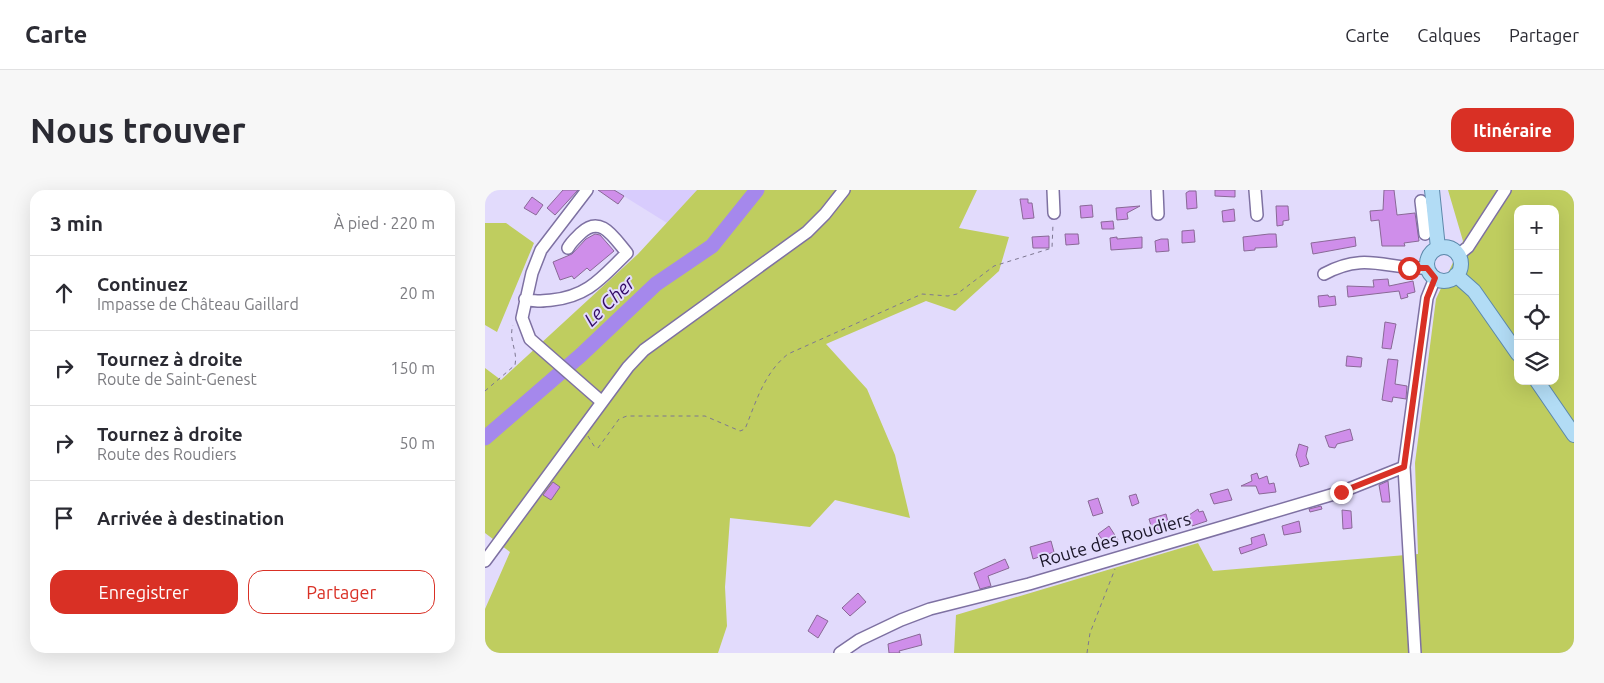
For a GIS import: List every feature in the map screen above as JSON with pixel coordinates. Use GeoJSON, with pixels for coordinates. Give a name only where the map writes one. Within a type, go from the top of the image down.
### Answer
{"type":"FeatureCollection","features":[{"type":"Feature","properties":{"kind":"main road"},"geometry":{"type":"LineString","coordinates":[[1426,195],[1438,248]]}},
{"type":"Feature","properties":{"kind":"main road"},"geometry":{"type":"LineString","coordinates":[[1438,248],[1449,248],[1458,255],[1461,265],[1456,275],[1446,280],[1431,273],[1429,255],[1438,248]]}},
{"type":"Feature","properties":{"kind":"main road"},"geometry":{"type":"LineString","coordinates":[[1456,275],[1475,291],[1514,348]]}},
{"type":"Feature","properties":{"kind":"main road"},"geometry":{"type":"LineString","coordinates":[[1540,385],[1574,435]]}},
{"type":"Feature","properties":{"kind":"street"},"geometry":{"type":"LineString","coordinates":[[587,190],[541,250],[525,299],[522,318],[524,326],[535,344],[597,398]]}},
{"type":"Feature","properties":{"kind":"street"},"geometry":{"type":"LineString","coordinates":[[485,562],[583,427],[597,398],[644,350],[807,232],[825,214],[844,190]]}},
{"type":"Feature","properties":{"kind":"street"},"geometry":{"type":"LineString","coordinates":[[1053,190],[1054,213]]}},
{"type":"Feature","properties":{"kind":"street"},"geometry":{"type":"LineString","coordinates":[[1157,190],[1158,214]]}},
{"type":"Feature","properties":{"kind":"street"},"geometry":{"type":"LineString","coordinates":[[1255,190],[1257,215]]}},
{"type":"Feature","properties":{"kind":"street"},"geometry":{"type":"LineString","coordinates":[[1458,255],[1468,247],[1505,190]]}},
{"type":"Feature","properties":{"kind":"street"},"geometry":{"type":"LineString","coordinates":[[1425,234],[1426,195]]}},
{"type":"Feature","properties":{"kind":"street"},"geometry":{"type":"LineString","coordinates":[[525,299],[535,302],[581,294],[593,287],[627,253],[607,230],[598,226],[591,226],[584,230],[568,248]]}},
{"type":"Feature","properties":{"kind":"street"},"geometry":{"type":"LineString","coordinates":[[1324,274],[1344,265],[1369,262],[1431,273],[1404,467],[1415,653]]}},
{"type":"Feature","properties":{"kind":"street","name":"Route des Roudiers"},"geometry":{"type":"LineString","coordinates":[[840,653],[859,640],[929,609],[1029,584],[1341,492],[1404,467]]}},
{"type":"Feature","properties":{"kind":"path"},"geometry":{"type":"LineString","coordinates":[[583,427],[594,446],[598,448],[619,419],[627,416],[705,416],[740,431],[745,429],[765,381],[779,361],[788,354],[922,294],[948,296],[957,294],[994,266],[1052,248],[1054,213]]}},
{"type":"Feature","properties":{"kind":"path"},"geometry":{"type":"LineString","coordinates":[[485,391],[515,365],[511,336],[515,320]]}},
{"type":"Feature","properties":{"kind":"path"},"geometry":{"type":"LineString","coordinates":[[1087,653],[1090,633],[1114,573],[1117,558]]}},
{"type":"Feature","properties":{"kind":"shaded area"},"geometry":{"type":"Polygon","coordinates":[[[614,190],[697,190],[667,223],[614,190]]]}},
{"type":"Feature","properties":{"kind":"green space"},"geometry":{"type":"Polygon","coordinates":[[[697,190],[977,190],[959,228],[1009,237],[999,271],[955,311],[926,301],[826,344],[867,389],[895,455],[910,518],[835,500],[810,527],[730,518],[725,587],[727,626],[718,653],[485,653],[485,609],[510,552],[485,533],[485,368],[501,380],[638,254],[697,190]]]}},
{"type":"Feature","properties":{"kind":"green space"},"geometry":{"type":"Polygon","coordinates":[[[1448,190],[1574,190],[1574,653],[954,653],[956,615],[1198,543],[1213,571],[1418,554],[1415,463],[1436,299],[1463,241],[1448,190]]]}},
{"type":"Feature","properties":{"kind":"green space"},"geometry":{"type":"Polygon","coordinates":[[[485,223],[506,223],[534,243],[497,332],[485,325],[485,223]]]}},
{"type":"Feature","properties":{"kind":"building"},"geometry":{"type":"Polygon","coordinates":[[[563,190],[578,190],[555,215],[547,208],[563,190]]]}},
{"type":"Feature","properties":{"kind":"building"},"geometry":{"type":"Polygon","coordinates":[[[598,190],[614,190],[624,196],[618,204],[598,190]]]}},
{"type":"Feature","properties":{"kind":"building"},"geometry":{"type":"Polygon","coordinates":[[[1215,190],[1235,190],[1235,197],[1215,196],[1215,190]]]}},
{"type":"Feature","properties":{"kind":"building"},"geometry":{"type":"Polygon","coordinates":[[[1384,190],[1394,190],[1397,215],[1415,213],[1419,241],[1404,243],[1405,246],[1382,246],[1379,220],[1371,221],[1370,211],[1383,210],[1384,190]]]}},
{"type":"Feature","properties":{"kind":"building"},"geometry":{"type":"Polygon","coordinates":[[[1196,191],[1197,208],[1187,209],[1186,193],[1196,191]]]}},
{"type":"Feature","properties":{"kind":"building"},"geometry":{"type":"Polygon","coordinates":[[[532,197],[543,205],[536,215],[524,208],[532,197]]]}},
{"type":"Feature","properties":{"kind":"building"},"geometry":{"type":"Polygon","coordinates":[[[1020,199],[1028,199],[1028,203],[1032,203],[1034,218],[1023,219],[1020,199]]]}},
{"type":"Feature","properties":{"kind":"building"},"geometry":{"type":"Polygon","coordinates":[[[1092,205],[1093,217],[1081,218],[1080,206],[1092,205]]]}},
{"type":"Feature","properties":{"kind":"building"},"geometry":{"type":"Polygon","coordinates":[[[1140,206],[1127,213],[1128,219],[1117,220],[1116,208],[1140,206]]]}},
{"type":"Feature","properties":{"kind":"building"},"geometry":{"type":"Polygon","coordinates":[[[1276,206],[1288,206],[1289,220],[1283,221],[1283,225],[1277,226],[1276,206]]]}},
{"type":"Feature","properties":{"kind":"building"},"geometry":{"type":"Polygon","coordinates":[[[1234,209],[1235,221],[1223,222],[1222,211],[1234,209]]]}},
{"type":"Feature","properties":{"kind":"building"},"geometry":{"type":"Polygon","coordinates":[[[1113,221],[1114,229],[1102,229],[1101,222],[1113,221]]]}},
{"type":"Feature","properties":{"kind":"building"},"geometry":{"type":"Polygon","coordinates":[[[1194,230],[1195,242],[1182,243],[1182,231],[1194,230]]]}},
{"type":"Feature","properties":{"kind":"building"},"geometry":{"type":"Polygon","coordinates":[[[595,234],[600,235],[614,251],[590,271],[587,268],[574,279],[572,276],[560,280],[553,262],[572,254],[586,239],[595,234]]]}},
{"type":"Feature","properties":{"kind":"building"},"geometry":{"type":"Polygon","coordinates":[[[1065,234],[1078,234],[1079,244],[1066,245],[1065,234]]]}},
{"type":"Feature","properties":{"kind":"building"},"geometry":{"type":"Polygon","coordinates":[[[1276,234],[1277,247],[1255,248],[1255,250],[1244,251],[1243,237],[1276,234]]]}},
{"type":"Feature","properties":{"kind":"building"},"geometry":{"type":"Polygon","coordinates":[[[1049,236],[1049,248],[1033,248],[1032,237],[1049,236]]]}},
{"type":"Feature","properties":{"kind":"building"},"geometry":{"type":"Polygon","coordinates":[[[1117,237],[1117,239],[1142,237],[1142,248],[1111,250],[1110,238],[1117,237]]]}},
{"type":"Feature","properties":{"kind":"building"},"geometry":{"type":"Polygon","coordinates":[[[1355,237],[1356,246],[1313,254],[1311,243],[1355,237]]]}},
{"type":"Feature","properties":{"kind":"building"},"geometry":{"type":"Polygon","coordinates":[[[1168,239],[1169,251],[1156,252],[1155,241],[1168,239]]]}},
{"type":"Feature","properties":{"kind":"building"},"geometry":{"type":"Polygon","coordinates":[[[1388,279],[1389,286],[1413,281],[1415,292],[1407,294],[1408,297],[1401,299],[1399,291],[1348,297],[1347,286],[1374,287],[1373,280],[1388,279]]]}},
{"type":"Feature","properties":{"kind":"building"},"geometry":{"type":"Polygon","coordinates":[[[1328,295],[1329,297],[1335,296],[1336,305],[1319,307],[1318,296],[1328,295]]]}},
{"type":"Feature","properties":{"kind":"building"},"geometry":{"type":"Polygon","coordinates":[[[1385,322],[1396,324],[1391,349],[1382,348],[1385,322]]]}},
{"type":"Feature","properties":{"kind":"building"},"geometry":{"type":"Polygon","coordinates":[[[1347,356],[1362,358],[1361,367],[1346,366],[1347,356]]]}},
{"type":"Feature","properties":{"kind":"building"},"geometry":{"type":"Polygon","coordinates":[[[1388,359],[1398,360],[1395,384],[1407,386],[1406,399],[1393,397],[1392,402],[1382,400],[1388,359]]]}},
{"type":"Feature","properties":{"kind":"building"},"geometry":{"type":"Polygon","coordinates":[[[1350,429],[1353,440],[1337,444],[1335,448],[1329,447],[1325,436],[1350,429]]]}},
{"type":"Feature","properties":{"kind":"building"},"geometry":{"type":"Polygon","coordinates":[[[1299,444],[1308,447],[1306,456],[1309,464],[1300,467],[1296,455],[1299,444]]]}},
{"type":"Feature","properties":{"kind":"building"},"geometry":{"type":"Polygon","coordinates":[[[1257,473],[1259,479],[1267,476],[1269,484],[1274,483],[1276,492],[1259,494],[1256,486],[1241,486],[1252,481],[1251,475],[1257,473]]]}},
{"type":"Feature","properties":{"kind":"building"},"geometry":{"type":"Polygon","coordinates":[[[1388,481],[1390,502],[1382,502],[1379,485],[1388,481]]]}},
{"type":"Feature","properties":{"kind":"building"},"geometry":{"type":"Polygon","coordinates":[[[553,482],[560,487],[551,500],[543,495],[553,482]]]}},
{"type":"Feature","properties":{"kind":"building"},"geometry":{"type":"Polygon","coordinates":[[[1228,489],[1232,500],[1214,504],[1210,494],[1228,489]]]}},
{"type":"Feature","properties":{"kind":"building"},"geometry":{"type":"Polygon","coordinates":[[[1136,494],[1139,503],[1132,506],[1129,496],[1136,494]]]}},
{"type":"Feature","properties":{"kind":"building"},"geometry":{"type":"Polygon","coordinates":[[[1098,498],[1103,513],[1093,516],[1088,501],[1098,498]]]}},
{"type":"Feature","properties":{"kind":"building"},"geometry":{"type":"Polygon","coordinates":[[[1321,506],[1322,509],[1310,512],[1309,509],[1321,506]]]}},
{"type":"Feature","properties":{"kind":"building"},"geometry":{"type":"Polygon","coordinates":[[[1198,509],[1199,512],[1203,511],[1207,521],[1192,526],[1189,515],[1198,509]]]}},
{"type":"Feature","properties":{"kind":"building"},"geometry":{"type":"Polygon","coordinates":[[[1342,510],[1351,511],[1352,528],[1343,529],[1342,510]]]}},
{"type":"Feature","properties":{"kind":"building"},"geometry":{"type":"Polygon","coordinates":[[[1166,514],[1169,526],[1153,532],[1149,519],[1166,514]]]}},
{"type":"Feature","properties":{"kind":"building"},"geometry":{"type":"Polygon","coordinates":[[[1299,521],[1301,532],[1284,535],[1282,526],[1299,521]]]}},
{"type":"Feature","properties":{"kind":"building"},"geometry":{"type":"Polygon","coordinates":[[[1109,526],[1118,540],[1108,547],[1098,534],[1109,526]]]}},
{"type":"Feature","properties":{"kind":"building"},"geometry":{"type":"Polygon","coordinates":[[[1264,534],[1267,545],[1241,554],[1239,548],[1252,544],[1251,538],[1264,534]]]}},
{"type":"Feature","properties":{"kind":"building"},"geometry":{"type":"Polygon","coordinates":[[[1051,541],[1054,552],[1033,559],[1030,547],[1051,541]]]}},
{"type":"Feature","properties":{"kind":"building"},"geometry":{"type":"Polygon","coordinates":[[[1005,559],[1009,568],[988,576],[991,586],[980,589],[974,573],[1005,559]]]}},
{"type":"Feature","properties":{"kind":"building"},"geometry":{"type":"Polygon","coordinates":[[[858,593],[866,602],[850,616],[842,608],[858,593]]]}},
{"type":"Feature","properties":{"kind":"building"},"geometry":{"type":"Polygon","coordinates":[[[817,615],[828,621],[818,638],[808,631],[817,615]]]}},
{"type":"Feature","properties":{"kind":"building"},"geometry":{"type":"Polygon","coordinates":[[[920,634],[922,645],[899,651],[900,653],[889,653],[888,644],[920,634]]]}},
{"type":"Feature","properties":{"kind":"waterway","name":"Le Cher"},"geometry":{"type":"LineString","coordinates":[[485,438],[581,355],[656,284],[712,246],[757,190]]}},
{"type":"Feature","properties":{"kind":"route"},"geometry":{"type":"LineString","coordinates":[[1341,492],[1404,467],[1427,298],[1435,278],[1427,268],[1409,268]]}}]}
